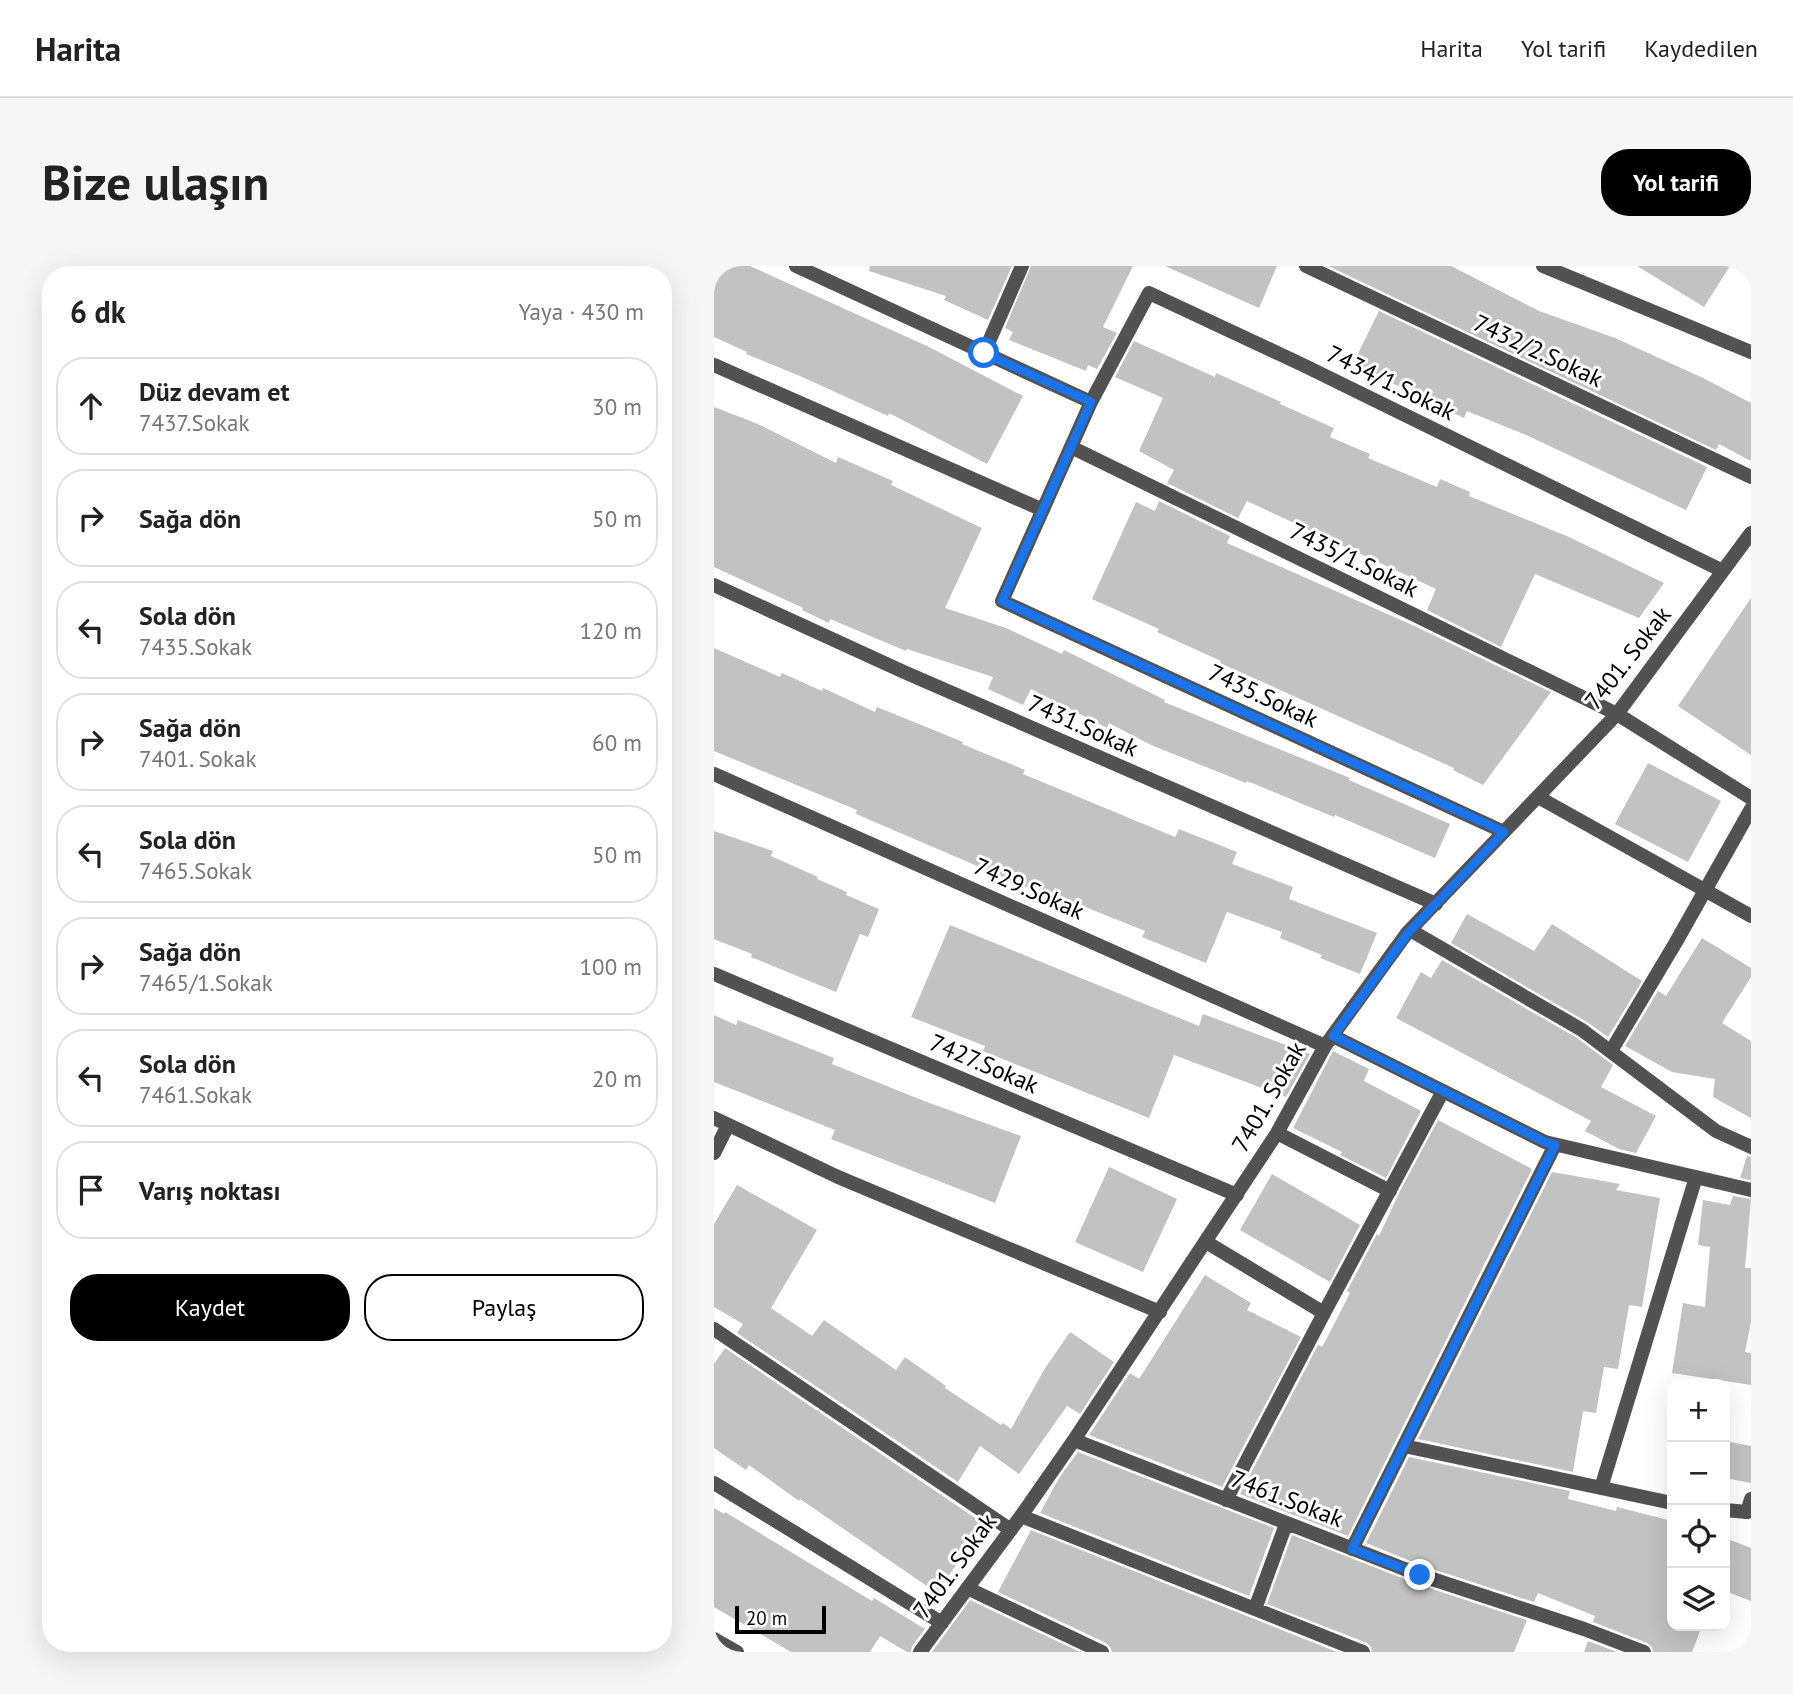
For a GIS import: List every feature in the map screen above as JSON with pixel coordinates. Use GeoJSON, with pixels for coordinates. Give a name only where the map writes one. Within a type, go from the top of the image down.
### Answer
{"type":"FeatureCollection","features":[{"type":"Feature","properties":{"kind":"street"},"geometry":{"type":"LineString","coordinates":[[714,365],[1043,510],[1091,402],[796,266]]}},
{"type":"Feature","properties":{"kind":"street"},"geometry":{"type":"LineString","coordinates":[[984,353],[1022,266]]}},
{"type":"Feature","properties":{"kind":"street","name":"7432/2.Sokak"},"geometry":{"type":"LineString","coordinates":[[1306,266],[1751,477]]}},
{"type":"Feature","properties":{"kind":"street"},"geometry":{"type":"LineString","coordinates":[[1543,266],[1751,352]]}},
{"type":"Feature","properties":{"kind":"street","name":"7434/1.Sokak"},"geometry":{"type":"LineString","coordinates":[[1091,402],[1149,293],[1303,365],[1723,571]]}},
{"type":"Feature","properties":{"kind":"street","name":"7435/1.Sokak"},"geometry":{"type":"LineString","coordinates":[[1071,447],[1616,714],[1751,798]]}},
{"type":"Feature","properties":{"kind":"street","name":"7435.Sokak"},"geometry":{"type":"LineString","coordinates":[[1043,510],[1002,601],[1504,832]]}},
{"type":"Feature","properties":{"kind":"street","name":"7401. Sokak"},"geometry":{"type":"LineString","coordinates":[[920,1652],[1074,1440],[1277,1133],[1329,1041],[1410,930],[1616,714],[1751,533]]}},
{"type":"Feature","properties":{"kind":"street","name":"7431.Sokak"},"geometry":{"type":"LineString","coordinates":[[714,584],[904,672],[1436,904]]}},
{"type":"Feature","properties":{"kind":"street","name":"7429.Sokak"},"geometry":{"type":"LineString","coordinates":[[714,774],[1443,1091],[1545,1142],[1751,1191]]}},
{"type":"Feature","properties":{"kind":"street"},"geometry":{"type":"LineString","coordinates":[[1538,797],[1751,916]]}},
{"type":"Feature","properties":{"kind":"street"},"geometry":{"type":"LineString","coordinates":[[1611,1051],[1751,809]]}},
{"type":"Feature","properties":{"kind":"street"},"geometry":{"type":"LineString","coordinates":[[1410,930],[1582,1030],[1716,1131],[1751,1147]]}},
{"type":"Feature","properties":{"kind":"street","name":"7427.Sokak"},"geometry":{"type":"LineString","coordinates":[[714,974],[1237,1195]]}},
{"type":"Feature","properties":{"kind":"street"},"geometry":{"type":"LineString","coordinates":[[1226,1500],[1443,1091]]}},
{"type":"Feature","properties":{"kind":"street"},"geometry":{"type":"LineString","coordinates":[[714,1153],[721,1122],[838,1177],[1160,1312]]}},
{"type":"Feature","properties":{"kind":"street"},"geometry":{"type":"LineString","coordinates":[[1277,1133],[1390,1191]]}},
{"type":"Feature","properties":{"kind":"street"},"geometry":{"type":"LineString","coordinates":[[1352,1549],[1555,1145]]}},
{"type":"Feature","properties":{"kind":"street"},"geometry":{"type":"LineString","coordinates":[[1601,1488],[1696,1178]]}},
{"type":"Feature","properties":{"kind":"street"},"geometry":{"type":"LineString","coordinates":[[1206,1242],[1324,1313]]}},
{"type":"Feature","properties":{"kind":"street"},"geometry":{"type":"LineString","coordinates":[[714,1329],[1011,1530]]}},
{"type":"Feature","properties":{"kind":"street","name":"7461.Sokak"},"geometry":{"type":"LineString","coordinates":[[1074,1440],[1420,1575],[1584,1629],[1644,1652]]}},
{"type":"Feature","properties":{"kind":"street"},"geometry":{"type":"LineString","coordinates":[[1404,1446],[1667,1502]]}},
{"type":"Feature","properties":{"kind":"street"},"geometry":{"type":"LineString","coordinates":[[714,1483],[942,1623]]}},
{"type":"Feature","properties":{"kind":"street"},"geometry":{"type":"LineString","coordinates":[[1730,1509],[1750,1507]]}},
{"type":"Feature","properties":{"kind":"street"},"geometry":{"type":"LineString","coordinates":[[1021,1516],[1363,1652]]}},
{"type":"Feature","properties":{"kind":"street"},"geometry":{"type":"LineString","coordinates":[[1255,1609],[1286,1524]]}},
{"type":"Feature","properties":{"kind":"street"},"geometry":{"type":"LineString","coordinates":[[968,1588],[1102,1652]]}},
{"type":"Feature","properties":{"kind":"street"},"geometry":{"type":"LineString","coordinates":[[714,1639],[737,1652]]}},
{"type":"Feature","properties":{"kind":"building"},"geometry":{"type":"Polygon","coordinates":[[[714,266],[750,266],[929,347],[1023,396],[987,464],[889,413],[888,416],[746,354],[747,352],[714,337],[714,266]]]}},
{"type":"Feature","properties":{"kind":"building"},"geometry":{"type":"Polygon","coordinates":[[[870,266],[1012,266],[988,320],[944,300],[946,296],[869,271],[870,266]]]}},
{"type":"Feature","properties":{"kind":"building"},"geometry":{"type":"Polygon","coordinates":[[[1031,266],[1133,266],[1103,327],[1117,333],[1097,369],[1088,365],[1086,371],[1009,340],[1013,332],[1005,328],[1031,266]]]}},
{"type":"Feature","properties":{"kind":"building"},"geometry":{"type":"Polygon","coordinates":[[[1165,266],[1277,266],[1259,308],[1165,266]]]}},
{"type":"Feature","properties":{"kind":"building"},"geometry":{"type":"Polygon","coordinates":[[[1328,266],[1451,266],[1539,311],[1615,338],[1703,378],[1751,403],[1751,461],[1719,444],[1716,450],[1328,266]]]}},
{"type":"Feature","properties":{"kind":"building"},"geometry":{"type":"Polygon","coordinates":[[[1637,266],[1730,266],[1704,307],[1637,266]]]}},
{"type":"Feature","properties":{"kind":"building"},"geometry":{"type":"Polygon","coordinates":[[[1379,311],[1707,467],[1686,510],[1526,435],[1467,411],[1464,418],[1353,364],[1379,311]]]}},
{"type":"Feature","properties":{"kind":"building"},"geometry":{"type":"Polygon","coordinates":[[[1134,341],[1215,377],[1216,373],[1334,428],[1330,437],[1370,454],[1368,458],[1437,487],[1440,479],[1470,492],[1469,496],[1569,537],[1664,583],[1639,618],[1535,574],[1501,647],[1427,610],[1436,589],[1247,501],[1238,518],[1167,483],[1174,470],[1139,451],[1163,398],[1115,377],[1134,341]]]}},
{"type":"Feature","properties":{"kind":"building"},"geometry":{"type":"Polygon","coordinates":[[[714,407],[758,424],[836,463],[838,457],[893,481],[891,485],[982,528],[945,608],[1006,628],[1062,654],[1064,650],[1165,700],[1164,702],[1350,778],[1349,780],[1450,824],[1435,858],[1335,815],[1334,817],[1151,745],[1109,723],[1107,728],[1031,689],[1023,705],[988,689],[993,677],[907,649],[906,651],[830,619],[829,623],[802,610],[803,608],[714,567],[714,407]]]}},
{"type":"Feature","properties":{"kind":"building"},"geometry":{"type":"Polygon","coordinates":[[[1159,501],[1230,536],[1227,543],[1419,628],[1551,692],[1483,785],[1453,770],[1454,768],[1220,663],[1221,661],[1157,632],[1159,629],[1092,599],[1136,502],[1155,511],[1159,501]]]}},
{"type":"Feature","properties":{"kind":"building"},"geometry":{"type":"Polygon","coordinates":[[[1751,598],[1751,755],[1678,706],[1751,598]]]}},
{"type":"Feature","properties":{"kind":"building"},"geometry":{"type":"Polygon","coordinates":[[[714,648],[780,677],[782,673],[875,712],[877,707],[963,742],[962,744],[1025,770],[1023,774],[1175,837],[1179,829],[1237,852],[1232,864],[1293,887],[1289,899],[1377,933],[1360,974],[1280,938],[1282,932],[1227,912],[1206,963],[1142,937],[1145,931],[1063,898],[1061,902],[856,814],[857,810],[714,751],[714,648]]]}},
{"type":"Feature","properties":{"kind":"building"},"geometry":{"type":"Polygon","coordinates":[[[1648,763],[1721,801],[1688,862],[1615,824],[1648,763]]]}},
{"type":"Feature","properties":{"kind":"building"},"geometry":{"type":"Polygon","coordinates":[[[714,831],[773,851],[771,856],[879,909],[868,937],[860,934],[836,992],[714,939],[714,831]]]}},
{"type":"Feature","properties":{"kind":"building"},"geometry":{"type":"Polygon","coordinates":[[[1467,914],[1534,951],[1552,924],[1642,981],[1608,1037],[1451,943],[1467,914]]]}},
{"type":"Feature","properties":{"kind":"building"},"geometry":{"type":"Polygon","coordinates":[[[950,925],[1199,1026],[1203,1014],[1310,1054],[1286,1097],[1174,1055],[1149,1118],[983,1051],[985,1046],[911,1017],[950,925]]]}},
{"type":"Feature","properties":{"kind":"building"},"geometry":{"type":"Polygon","coordinates":[[[1702,938],[1751,968],[1751,977],[1722,1023],[1751,1041],[1751,1118],[1713,1097],[1715,1079],[1672,1072],[1625,1046],[1658,991],[1666,996],[1702,938]]]}},
{"type":"Feature","properties":{"kind":"building"},"geometry":{"type":"Polygon","coordinates":[[[1442,960],[1577,1038],[1613,1065],[1601,1087],[1656,1116],[1636,1153],[1619,1149],[1585,1131],[1591,1121],[1396,1018],[1421,972],[1431,978],[1442,960]]]}},
{"type":"Feature","properties":{"kind":"building"},"geometry":{"type":"Polygon","coordinates":[[[714,1015],[736,1025],[738,1020],[834,1058],[832,1064],[1021,1136],[995,1203],[831,1139],[835,1130],[714,1082],[714,1015]]]}},
{"type":"Feature","properties":{"kind":"building"},"geometry":{"type":"Polygon","coordinates":[[[1333,1051],[1369,1069],[1364,1081],[1421,1111],[1386,1178],[1293,1128],[1333,1051]]]}},
{"type":"Feature","properties":{"kind":"building"},"geometry":{"type":"Polygon","coordinates":[[[1438,1120],[1532,1169],[1348,1536],[1240,1494],[1318,1345],[1322,1347],[1328,1336],[1350,1293],[1347,1291],[1377,1234],[1379,1236],[1438,1120]]]}},
{"type":"Feature","properties":{"kind":"building"},"geometry":{"type":"Polygon","coordinates":[[[1747,1156],[1751,1157],[1751,1180],[1740,1178],[1747,1156]]]}},
{"type":"Feature","properties":{"kind":"building"},"geometry":{"type":"Polygon","coordinates":[[[1109,1167],[1177,1199],[1143,1272],[1075,1242],[1109,1167]]]}},
{"type":"Feature","properties":{"kind":"building"},"geometry":{"type":"Polygon","coordinates":[[[1552,1172],[1620,1184],[1616,1190],[1660,1198],[1642,1307],[1629,1305],[1618,1369],[1604,1367],[1596,1413],[1583,1411],[1573,1472],[1418,1439],[1552,1172]]]}},
{"type":"Feature","properties":{"kind":"building"},"geometry":{"type":"Polygon","coordinates":[[[1272,1174],[1360,1225],[1330,1282],[1240,1230],[1272,1174]]]}},
{"type":"Feature","properties":{"kind":"building"},"geometry":{"type":"Polygon","coordinates":[[[737,1185],[817,1230],[771,1308],[812,1336],[824,1320],[896,1370],[905,1357],[946,1386],[945,1388],[1001,1425],[1003,1423],[1011,1429],[1044,1370],[1070,1332],[1114,1362],[1080,1414],[1067,1406],[1019,1474],[980,1446],[958,1482],[737,1333],[743,1324],[714,1307],[714,1224],[737,1185]]]}},
{"type":"Feature","properties":{"kind":"building"},"geometry":{"type":"Polygon","coordinates":[[[1733,1196],[1751,1199],[1745,1268],[1751,1268],[1751,1322],[1745,1352],[1751,1353],[1751,1385],[1730,1382],[1730,1379],[1672,1373],[1683,1303],[1705,1307],[1710,1247],[1698,1245],[1703,1200],[1730,1205],[1733,1196]]]}},
{"type":"Feature","properties":{"kind":"building"},"geometry":{"type":"Polygon","coordinates":[[[1205,1275],[1251,1303],[1247,1310],[1301,1337],[1222,1487],[1089,1435],[1130,1373],[1139,1379],[1205,1275]]]}},
{"type":"Feature","properties":{"kind":"building"},"geometry":{"type":"Polygon","coordinates":[[[725,1348],[984,1524],[937,1593],[749,1465],[746,1470],[714,1448],[714,1364],[725,1348]]]}},
{"type":"Feature","properties":{"kind":"building"},"geometry":{"type":"Polygon","coordinates":[[[1730,1442],[1751,1446],[1751,1483],[1730,1479],[1730,1442]]]}},
{"type":"Feature","properties":{"kind":"building"},"geometry":{"type":"Polygon","coordinates":[[[1078,1452],[1274,1528],[1249,1596],[1040,1513],[1059,1478],[1078,1452]]]}},
{"type":"Feature","properties":{"kind":"building"},"geometry":{"type":"Polygon","coordinates":[[[1409,1457],[1570,1491],[1568,1499],[1616,1511],[1617,1507],[1667,1520],[1667,1631],[1700,1631],[1692,1652],[1653,1652],[1647,1643],[1593,1622],[1595,1616],[1538,1593],[1534,1602],[1423,1566],[1366,1543],[1409,1457]]]}},
{"type":"Feature","properties":{"kind":"building"},"geometry":{"type":"Polygon","coordinates":[[[714,1508],[925,1629],[912,1646],[911,1652],[880,1636],[870,1652],[791,1652],[714,1607],[714,1508]]]}},
{"type":"Feature","properties":{"kind":"building"},"geometry":{"type":"Polygon","coordinates":[[[1031,1530],[1337,1652],[1112,1652],[1106,1643],[998,1592],[1031,1530]]]}},
{"type":"Feature","properties":{"kind":"building"},"geometry":{"type":"Polygon","coordinates":[[[1292,1535],[1417,1584],[1527,1620],[1514,1652],[1372,1652],[1367,1643],[1267,1604],[1292,1535]]]}},
{"type":"Feature","properties":{"kind":"building"},"geometry":{"type":"Polygon","coordinates":[[[1730,1540],[1751,1548],[1751,1601],[1730,1593],[1730,1540]]]}},
{"type":"Feature","properties":{"kind":"building"},"geometry":{"type":"Polygon","coordinates":[[[970,1600],[1080,1652],[932,1652],[970,1600]]]}},
{"type":"Feature","properties":{"kind":"building"},"geometry":{"type":"Polygon","coordinates":[[[1588,1641],[1617,1652],[1584,1652],[1588,1641]]]}},
{"type":"Feature","properties":{"kind":"route"},"geometry":{"type":"LineString","coordinates":[[984,353],[1091,402],[1002,601],[1504,832],[1408,933],[1333,1036],[1555,1145],[1352,1549],[1420,1575]]}}]}
